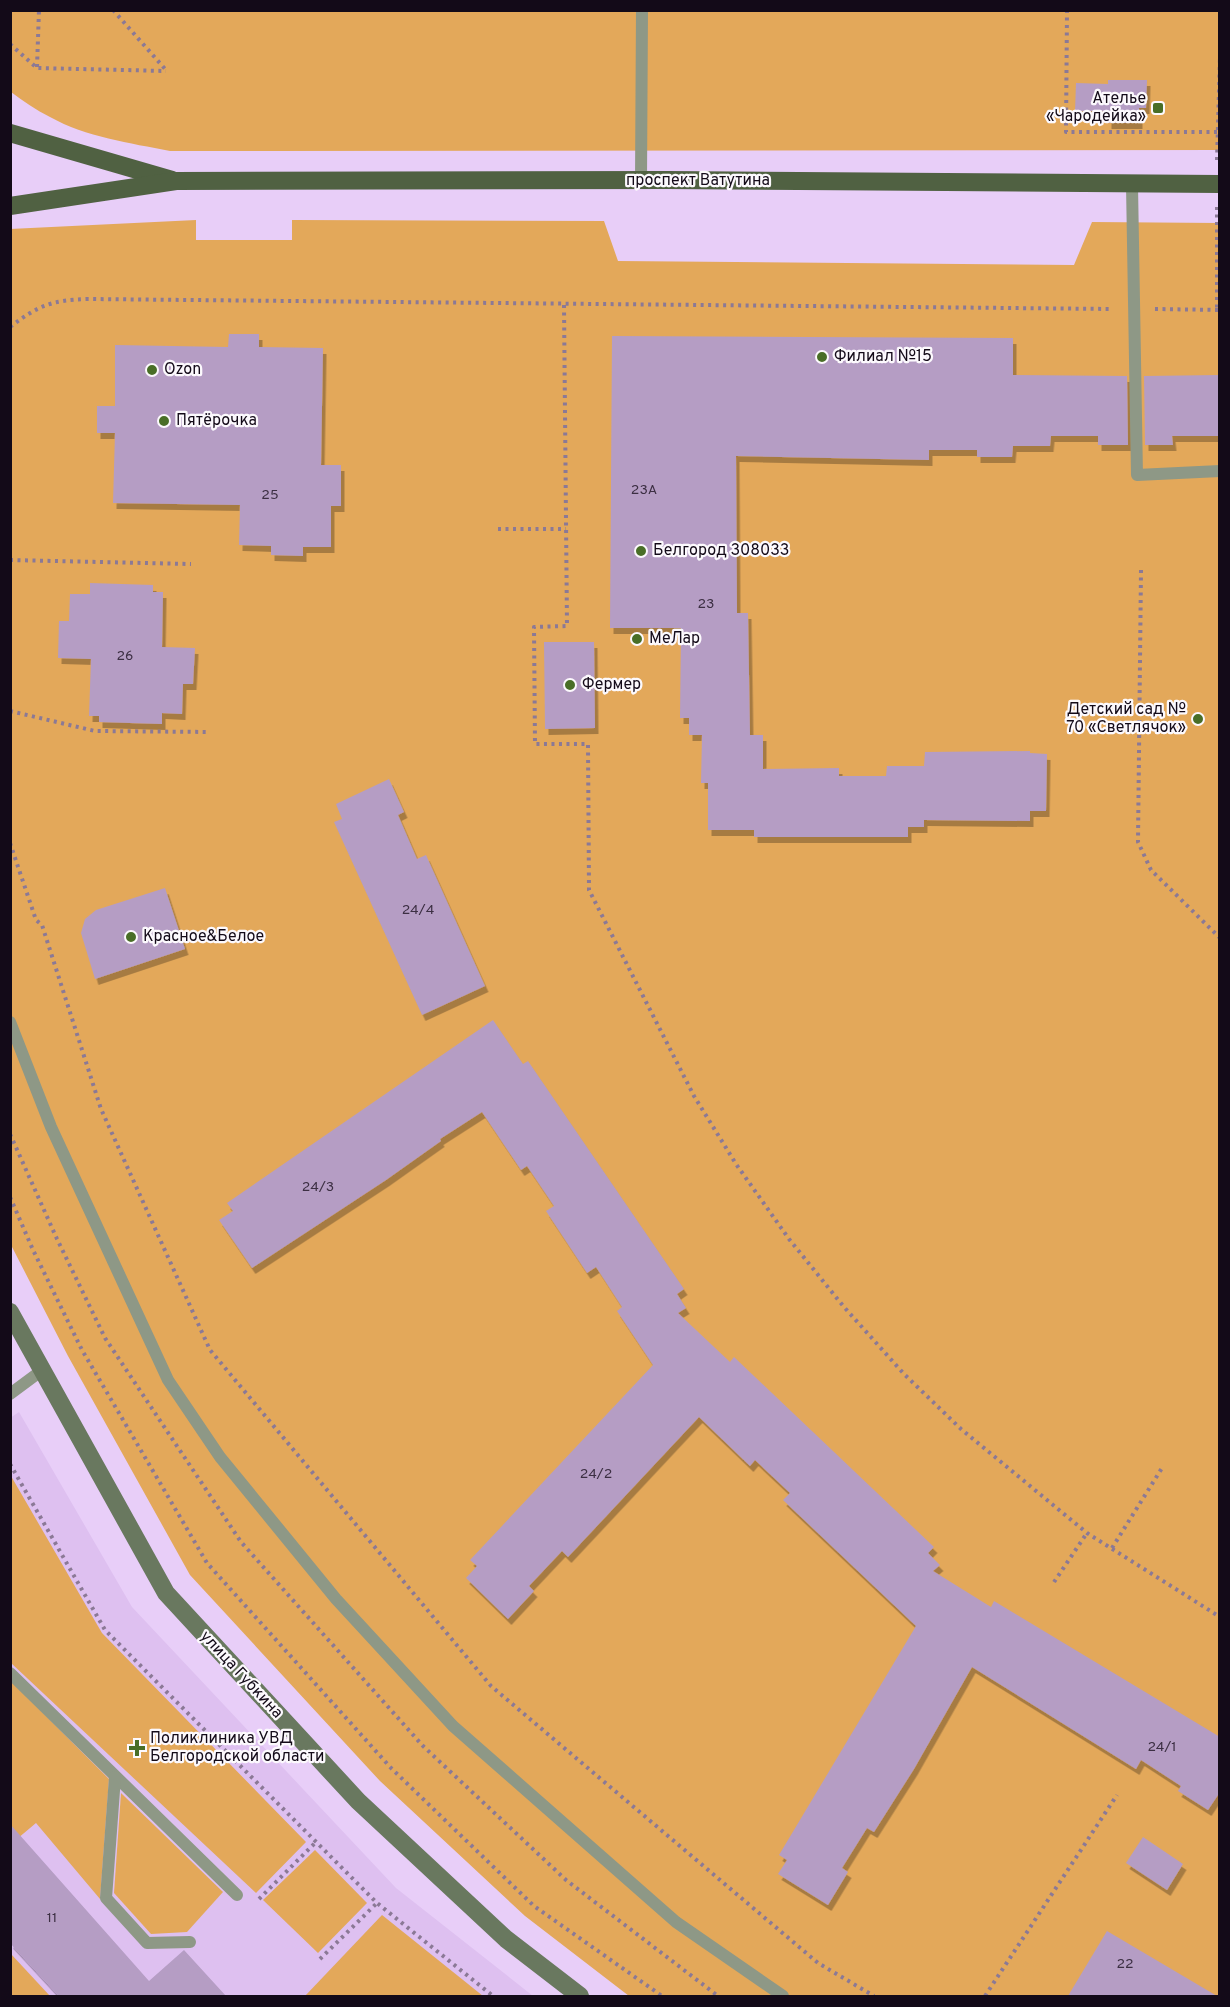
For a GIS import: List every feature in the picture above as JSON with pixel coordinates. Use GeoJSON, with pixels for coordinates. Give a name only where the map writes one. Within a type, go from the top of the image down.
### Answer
{"type":"FeatureCollection","features":[{"type":"Feature","properties":{"kind":"main road","name":"проспект Ватутина"},"geometry":{"type":"LineString","coordinates":[[10,133],[176,181]]}},
{"type":"Feature","properties":{"kind":"main road","name":"проспект Ватутина"},"geometry":{"type":"LineString","coordinates":[[10,206],[176,181],[641,180],[1220,184]]}},
{"type":"Feature","properties":{"kind":"main road","name":"улица Губкина"},"geometry":{"type":"LineString","coordinates":[[10,1312],[166,1593],[357,1801],[506,1939],[580,1996]]}},
{"type":"Feature","properties":{"kind":"lane"},"geometry":{"type":"LineString","coordinates":[[641,180],[642,10]]}},
{"type":"Feature","properties":{"kind":"lane"},"geometry":{"type":"LineString","coordinates":[[1132,185],[1137,475],[1220,471]]}},
{"type":"Feature","properties":{"kind":"lane"},"geometry":{"type":"LineString","coordinates":[[10,1022],[51,1127],[168,1380],[220,1457],[336,1599],[453,1726],[676,1922],[783,1996]]}},
{"type":"Feature","properties":{"kind":"lane"},"geometry":{"type":"LineString","coordinates":[[10,1394],[41,1371]]}},
{"type":"Feature","properties":{"kind":"lane"},"geometry":{"type":"LineString","coordinates":[[10,1673],[237,1895]]}},
{"type":"Feature","properties":{"kind":"lane"},"geometry":{"type":"LineString","coordinates":[[115,1777],[106,1898],[147,1943],[190,1942]]}},
{"type":"Feature","properties":{"kind":"path"},"geometry":{"type":"LineString","coordinates":[[37,68],[39,10]]}},
{"type":"Feature","properties":{"kind":"path"},"geometry":{"type":"LineString","coordinates":[[10,44],[37,68],[166,71],[113,10]]}},
{"type":"Feature","properties":{"kind":"path"},"geometry":{"type":"LineString","coordinates":[[1067,10],[1066,132],[1220,132]]}},
{"type":"Feature","properties":{"kind":"path"},"geometry":{"type":"LineString","coordinates":[[10,327],[36,307],[61,300],[1220,310]]}},
{"type":"Feature","properties":{"kind":"path"},"geometry":{"type":"LineString","coordinates":[[564,305],[567,626],[534,627],[535,744],[588,744],[589,890],[655,1023],[694,1096],[736,1164],[789,1239],[844,1307],[904,1374],[961,1429],[1087,1533],[1220,1617]]}},
{"type":"Feature","properties":{"kind":"path"},"geometry":{"type":"LineString","coordinates":[[498,530],[566,529]]}},
{"type":"Feature","properties":{"kind":"path"},"geometry":{"type":"LineString","coordinates":[[10,560],[191,564]]}},
{"type":"Feature","properties":{"kind":"path"},"geometry":{"type":"LineString","coordinates":[[1141,570],[1138,842],[1151,870],[1220,938]]}},
{"type":"Feature","properties":{"kind":"path"},"geometry":{"type":"LineString","coordinates":[[10,711],[95,731],[210,732]]}},
{"type":"Feature","properties":{"kind":"path"},"geometry":{"type":"LineString","coordinates":[[10,843],[36,920],[42,925],[62,985],[61,991],[101,1109],[210,1350],[491,1686],[818,1963],[874,1996]]}},
{"type":"Feature","properties":{"kind":"path"},"geometry":{"type":"LineString","coordinates":[[10,1197],[33,1251],[82,1350],[207,1563],[391,1767],[534,1906],[662,1996]]}},
{"type":"Feature","properties":{"kind":"path"},"geometry":{"type":"LineString","coordinates":[[10,1464],[105,1630],[377,1903],[493,1996]]}},
{"type":"Feature","properties":{"kind":"path"},"geometry":{"type":"LineString","coordinates":[[1112,1548],[1162,1468]]}},
{"type":"Feature","properties":{"kind":"path"},"geometry":{"type":"LineString","coordinates":[[1054,1582],[1087,1533]]}},
{"type":"Feature","properties":{"kind":"path"},"geometry":{"type":"LineString","coordinates":[[985,1996],[1117,1795]]}},
{"type":"Feature","properties":{"kind":"path"},"geometry":{"type":"LineString","coordinates":[[257,1900],[316,1842]]}},
{"type":"Feature","properties":{"kind":"path"},"geometry":{"type":"LineString","coordinates":[[320,1959],[377,1903]]}},
{"type":"Feature","properties":{"kind":"shaded area"},"geometry":{"type":"Polygon","coordinates":[[[10,11],[1219,11],[1219,150],[170,151],[78,130],[45,114],[11,92],[10,11]]]}},
{"type":"Feature","properties":{"kind":"shaded area"},"geometry":{"type":"Polygon","coordinates":[[[196,220],[196,240],[292,240],[292,220],[604,221],[618,261],[1074,265],[1092,222],[1219,223],[1219,1996],[629,1996],[525,1916],[380,1781],[190,1575],[68,1356],[11,1245],[10,229],[196,220]]]}},
{"type":"Feature","properties":{"kind":"shaded area","name":"Поликлиника УВД Белгородской области"},"geometry":{"type":"Polygon","coordinates":[[[19,1412],[132,1607],[396,1888],[533,1996],[11,1996],[10,1418],[19,1412]]]}},
{"type":"Feature","properties":{"kind":"shaded area"},"geometry":{"type":"Polygon","coordinates":[[[11,1476],[102,1633],[306,1842],[256,1893],[11,1663],[11,1476]]]}},
{"type":"Feature","properties":{"kind":"shaded area"},"geometry":{"type":"Polygon","coordinates":[[[10,1680],[109,1779],[100,1899],[36,1823],[11,1844],[10,1680]]]}},
{"type":"Feature","properties":{"kind":"shaded area"},"geometry":{"type":"Polygon","coordinates":[[[121,1793],[223,1892],[187,1932],[151,1934],[114,1893],[121,1793]]]}},
{"type":"Feature","properties":{"kind":"shaded area"},"geometry":{"type":"Polygon","coordinates":[[[315,1850],[367,1903],[318,1953],[263,1900],[315,1850]]]}},
{"type":"Feature","properties":{"kind":"shaded area"},"geometry":{"type":"Polygon","coordinates":[[[382,1915],[483,1996],[305,1996],[382,1915]]]}},
{"type":"Feature","properties":{"kind":"shaded area"},"geometry":{"type":"Polygon","coordinates":[[[11,1954],[50,1996],[11,1996],[11,1954]]]}},
{"type":"Feature","properties":{"kind":"building"},"geometry":{"type":"Polygon","coordinates":[[[1108,80],[1147,80],[1146,108],[1139,108],[1139,123],[1108,123],[1108,111],[1075,111],[1076,83],[1108,84],[1108,80]]]}},
{"type":"Feature","properties":{"kind":"building","name":"Пятёрочка"},"geometry":{"type":"Polygon","coordinates":[[[229,334],[259,334],[259,347],[323,348],[321,465],[341,465],[341,506],[331,506],[331,547],[303,547],[303,556],[271,555],[271,546],[239,545],[240,505],[113,503],[115,433],[97,433],[97,406],[115,406],[115,345],[228,347],[229,334]]]}},
{"type":"Feature","properties":{"kind":"building"},"geometry":{"type":"Polygon","coordinates":[[[612,336],[1013,338],[1013,375],[1127,376],[1128,445],[1098,445],[1098,436],[1051,436],[1050,446],[1013,446],[1012,457],[977,457],[977,450],[929,450],[929,460],[736,456],[737,613],[748,613],[750,735],[763,735],[763,769],[839,768],[839,776],[886,776],[887,766],[924,766],[925,752],[1030,751],[1030,753],[1047,754],[1046,811],[1030,811],[1030,821],[924,820],[924,827],[908,827],[908,837],[754,837],[754,830],[708,830],[708,783],[701,783],[702,735],[689,735],[689,718],[680,718],[681,628],[610,628],[612,336]]]}},
{"type":"Feature","properties":{"kind":"building"},"geometry":{"type":"Polygon","coordinates":[[[1220,375],[1220,436],[1172,436],[1173,445],[1145,445],[1144,376],[1220,375]]]}},
{"type":"Feature","properties":{"kind":"building"},"geometry":{"type":"Polygon","coordinates":[[[90,583],[153,585],[153,592],[163,592],[162,647],[195,648],[193,684],[183,684],[182,714],[162,713],[162,724],[99,722],[99,716],[89,716],[91,659],[58,658],[59,621],[69,621],[70,594],[90,594],[90,583]]]}},
{"type":"Feature","properties":{"kind":"building","name":"Фермер"},"geometry":{"type":"Polygon","coordinates":[[[544,642],[594,642],[595,728],[545,729],[544,642]]]}},
{"type":"Feature","properties":{"kind":"building"},"geometry":{"type":"Polygon","coordinates":[[[389,779],[404,812],[398,815],[417,859],[426,855],[485,986],[422,1015],[334,822],[342,819],[336,804],[389,779]]]}},
{"type":"Feature","properties":{"kind":"building","name":"Красное&Белое"},"geometry":{"type":"Polygon","coordinates":[[[165,888],[185,949],[95,979],[81,933],[85,919],[96,910],[165,888]]]}},
{"type":"Feature","properties":{"kind":"building"},"geometry":{"type":"Polygon","coordinates":[[[493,1020],[523,1064],[528,1061],[684,1289],[677,1294],[686,1308],[678,1313],[730,1362],[734,1357],[934,1547],[928,1553],[940,1565],[933,1571],[991,1607],[994,1601],[1220,1737],[1220,1792],[1208,1810],[1178,1791],[1181,1786],[1141,1760],[1136,1769],[972,1667],[914,1769],[874,1832],[867,1828],[842,1868],[848,1872],[828,1905],[778,1874],[787,1860],[779,1855],[916,1626],[783,1500],[790,1493],[755,1460],[750,1466],[699,1417],[568,1557],[562,1551],[529,1586],[534,1591],[508,1619],[466,1578],[477,1566],[470,1560],[653,1365],[617,1311],[622,1307],[596,1267],[587,1273],[546,1211],[554,1206],[527,1166],[521,1170],[482,1112],[440,1139],[441,1141],[386,1180],[252,1268],[219,1220],[233,1211],[227,1203],[493,1020]]]}},
{"type":"Feature","properties":{"kind":"building"},"geometry":{"type":"Polygon","coordinates":[[[10,1824],[149,1981],[184,1950],[226,1996],[59,1996],[10,1943],[10,1824]]]}},
{"type":"Feature","properties":{"kind":"building"},"geometry":{"type":"Polygon","coordinates":[[[1143,1837],[1183,1864],[1167,1890],[1126,1863],[1143,1837]]]}},
{"type":"Feature","properties":{"kind":"building"},"geometry":{"type":"Polygon","coordinates":[[[1107,1931],[1217,1996],[1068,1996],[1107,1931]]]}},
{"type":"Feature","properties":{"kind":"place","name":"Ателье «Чародейка»"},"geometry":{"type":"Point","coordinates":[1158,108]}},
{"type":"Feature","properties":{"kind":"place","name":"Филиал №15"},"geometry":{"type":"Point","coordinates":[822,357]}},
{"type":"Feature","properties":{"kind":"place","name":"Ozon"},"geometry":{"type":"Point","coordinates":[152,370]}},
{"type":"Feature","properties":{"kind":"place","name":"Пятёрочка"},"geometry":{"type":"Point","coordinates":[164,421]}},
{"type":"Feature","properties":{"kind":"place","name":"Белгород 308033"},"geometry":{"type":"Point","coordinates":[641,551]}},
{"type":"Feature","properties":{"kind":"place","name":"МеЛар"},"geometry":{"type":"Point","coordinates":[637,639]}},
{"type":"Feature","properties":{"kind":"place","name":"Фермер"},"geometry":{"type":"Point","coordinates":[570,685]}},
{"type":"Feature","properties":{"kind":"place","name":"Детский сад № 70 «Светлячок»"},"geometry":{"type":"Point","coordinates":[1198,719]}},
{"type":"Feature","properties":{"kind":"place","name":"Красное&Белое"},"geometry":{"type":"Point","coordinates":[131,937]}},
{"type":"Feature","properties":{"kind":"place","name":"Поликлиника УВД Белгородской области"},"geometry":{"type":"Point","coordinates":[137,1748]}}]}
